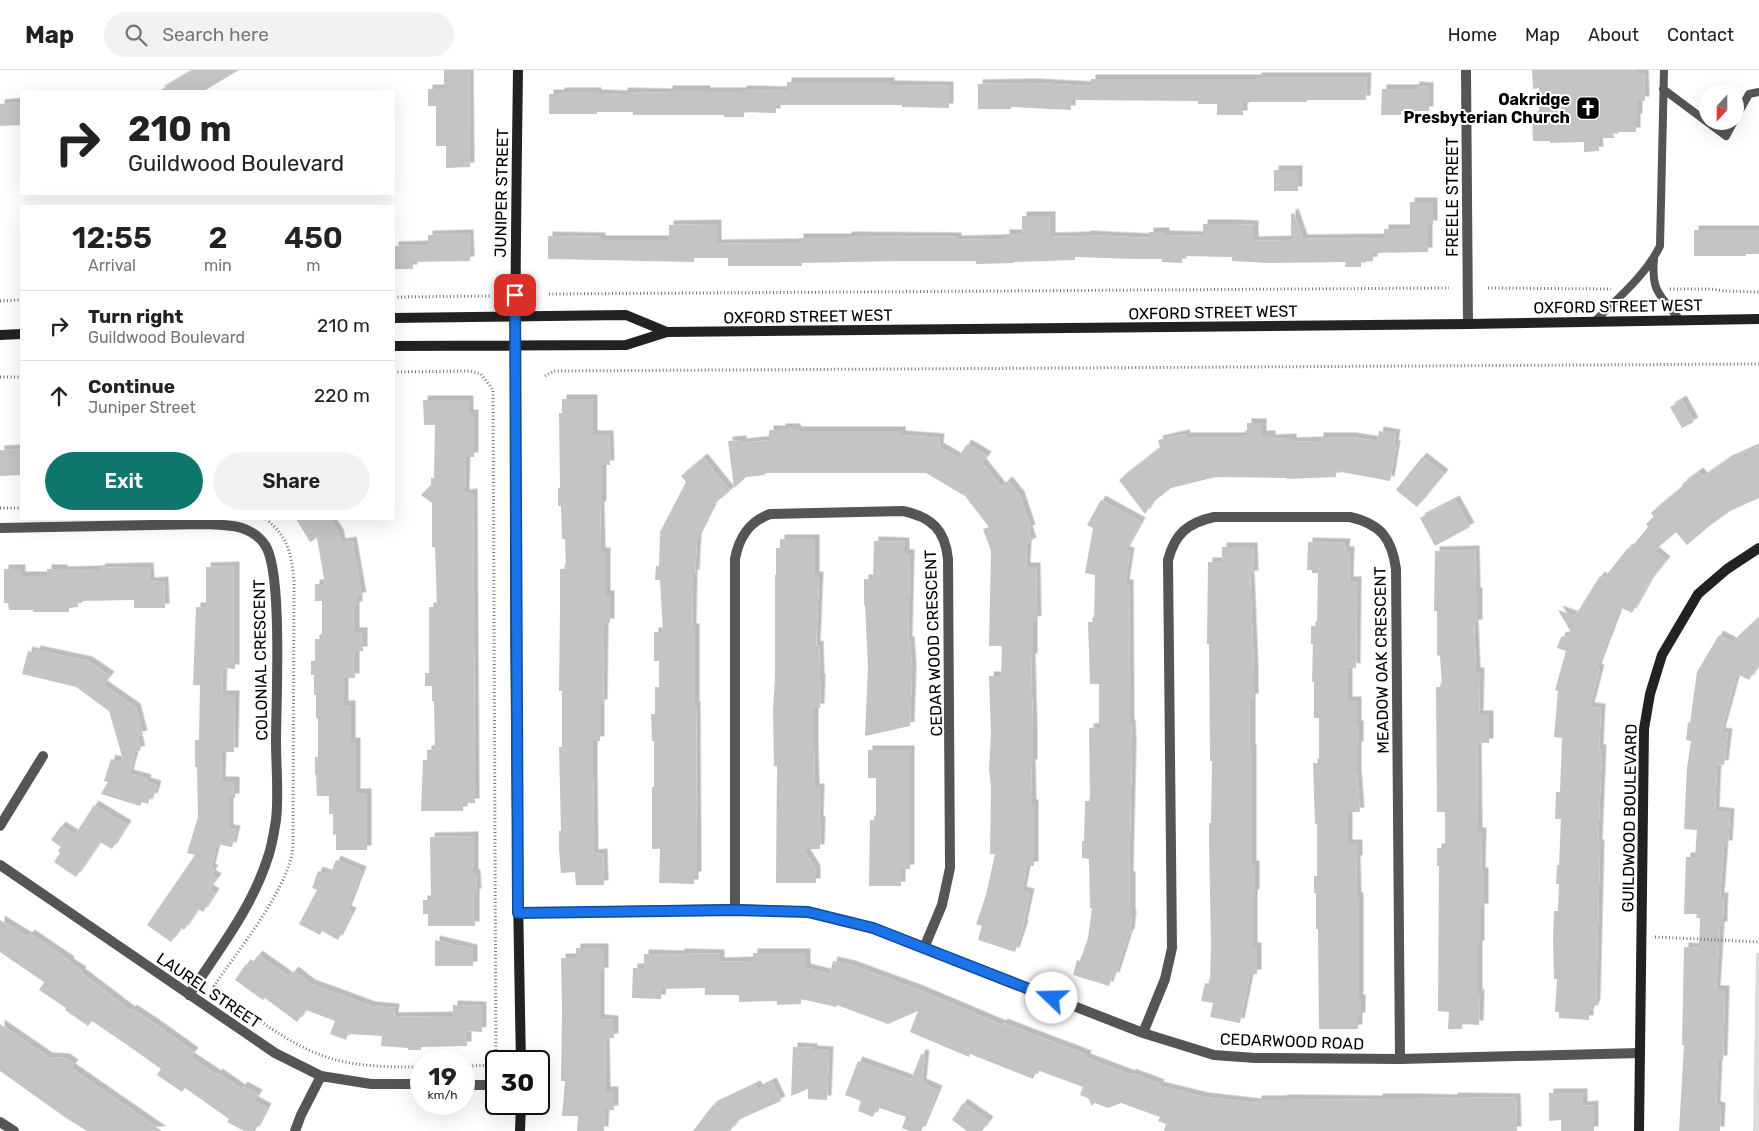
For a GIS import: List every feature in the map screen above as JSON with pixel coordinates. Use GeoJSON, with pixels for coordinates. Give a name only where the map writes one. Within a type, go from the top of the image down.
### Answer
{"type":"FeatureCollection","features":[{"type":"Feature","properties":{"kind":"main road","name":"JUNIPER STREET"},"geometry":{"type":"LineString","coordinates":[[514,346],[518,70]]}},
{"type":"Feature","properties":{"kind":"main road","name":"OXFORD STREET WEST"},"geometry":{"type":"LineString","coordinates":[[395,318],[626,315],[667,332]]}},
{"type":"Feature","properties":{"kind":"main road","name":"OXFORD STREET WEST"},"geometry":{"type":"LineString","coordinates":[[395,346],[626,345],[667,332],[1468,324],[1759,319]]}},
{"type":"Feature","properties":{"kind":"main road"},"geometry":{"type":"LineString","coordinates":[[0,335],[20,334]]}},
{"type":"Feature","properties":{"kind":"main road"},"geometry":{"type":"LineString","coordinates":[[514,346],[521,1050]]}},
{"type":"Feature","properties":{"kind":"main road","name":"GUILDWOOD BOULEVARD"},"geometry":{"type":"LineString","coordinates":[[1639,1131],[1644,729],[1650,694],[1662,655],[1698,594],[1728,568],[1759,548]]}},
{"type":"Feature","properties":{"kind":"main road"},"geometry":{"type":"LineString","coordinates":[[520,1131],[521,1115]]}},
{"type":"Feature","properties":{"kind":"street","name":"FREELE STREET"},"geometry":{"type":"LineString","coordinates":[[1466,70],[1468,324]]}},
{"type":"Feature","properties":{"kind":"street","name":"CEDAR WOOD CRESCENT"},"geometry":{"type":"LineString","coordinates":[[735,910],[735,559],[742,537],[754,522],[770,514],[903,511],[914,513],[934,524],[942,534],[947,546],[948,559],[950,868],[942,905],[924,948]]}},
{"type":"Feature","properties":{"kind":"street","name":"MEADOW OAK CRESCENT"},"geometry":{"type":"LineString","coordinates":[[1143,1033],[1166,979],[1172,948],[1168,560],[1172,548],[1184,530],[1203,520],[1214,517],[1350,517],[1372,524],[1382,532],[1392,548],[1396,569],[1400,1058]]}},
{"type":"Feature","properties":{"kind":"street","name":"COLONIAL CRESCENT"},"geometry":{"type":"LineString","coordinates":[[0,528],[230,525],[251,532],[265,545],[271,556],[274,570],[277,616],[276,810],[274,828],[269,855],[257,888],[190,995]]}},
{"type":"Feature","properties":{"kind":"street"},"geometry":{"type":"LineString","coordinates":[[0,826],[43,756]]}},
{"type":"Feature","properties":{"kind":"street","name":"LAUREL STREET"},"geometry":{"type":"LineString","coordinates":[[0,865],[276,1053],[321,1076],[371,1084],[410,1084]]}},
{"type":"Feature","properties":{"kind":"street","name":"CEDARWOOD ROAD"},"geometry":{"type":"LineString","coordinates":[[518,913],[735,910],[808,912],[873,928],[1143,1033],[1214,1055],[1255,1058],[1400,1058],[1640,1053]]}},
{"type":"Feature","properties":{"kind":"street"},"geometry":{"type":"LineString","coordinates":[[295,1131],[321,1076]]}},
{"type":"Feature","properties":{"kind":"street"},"geometry":{"type":"LineString","coordinates":[[0,1122],[14,1131]]}},
{"type":"Feature","properties":{"kind":"lane"},"geometry":{"type":"LineString","coordinates":[[1595,321],[1628,289],[1654,259],[1660,246],[1664,70]]}},
{"type":"Feature","properties":{"kind":"lane"},"geometry":{"type":"LineString","coordinates":[[1663,89],[1699,116]]}},
{"type":"Feature","properties":{"kind":"lane"},"geometry":{"type":"LineString","coordinates":[[1744,101],[1748,94],[1759,92]]}},
{"type":"Feature","properties":{"kind":"lane"},"geometry":{"type":"LineString","coordinates":[[1718,130],[1726,136],[1729,130]]}},
{"type":"Feature","properties":{"kind":"lane"},"geometry":{"type":"LineString","coordinates":[[1654,259],[1652,275],[1655,289],[1680,320]]}},
{"type":"Feature","properties":{"kind":"path"},"geometry":{"type":"LineString","coordinates":[[549,294],[1449,288]]}},
{"type":"Feature","properties":{"kind":"path"},"geometry":{"type":"LineString","coordinates":[[395,297],[492,296]]}},
{"type":"Feature","properties":{"kind":"path"},"geometry":{"type":"LineString","coordinates":[[0,301],[20,300]]}},
{"type":"Feature","properties":{"kind":"path"},"geometry":{"type":"LineString","coordinates":[[545,376],[554,371],[1759,364]]}},
{"type":"Feature","properties":{"kind":"path"},"geometry":{"type":"LineString","coordinates":[[395,372],[470,372],[481,374],[493,390],[496,1065],[475,1066]]}},
{"type":"Feature","properties":{"kind":"path"},"geometry":{"type":"LineString","coordinates":[[0,377],[20,377]]}},
{"type":"Feature","properties":{"kind":"path"},"geometry":{"type":"LineString","coordinates":[[0,508],[20,508]]}},
{"type":"Feature","properties":{"kind":"path"},"geometry":{"type":"LineString","coordinates":[[267,520],[281,534],[291,552],[294,581],[293,835],[291,855],[282,881],[268,908],[214,986],[276,1033],[312,1052],[352,1063],[410,1066]]}},
{"type":"Feature","properties":{"kind":"path"},"geometry":{"type":"LineString","coordinates":[[1642,936],[1759,942]]}},
{"type":"Feature","properties":{"kind":"shaded area"},"geometry":{"type":"Polygon","coordinates":[[[1756,953],[1759,953],[1759,1131],[1753,1131],[1756,953]]]}},
{"type":"Feature","properties":{"kind":"building"},"geometry":{"type":"Polygon","coordinates":[[[194,70],[239,70],[206,90],[161,90],[194,70]]]}},
{"type":"Feature","properties":{"kind":"building"},"geometry":{"type":"Polygon","coordinates":[[[444,70],[469,70],[470,167],[446,168],[446,146],[436,146],[436,106],[428,106],[428,89],[444,89],[444,70]]]}},
{"type":"Feature","properties":{"kind":"building","name":"Oakridge Presbyterian Church"},"geometry":{"type":"Polygon","coordinates":[[[1532,70],[1637,70],[1637,73],[1644,73],[1645,101],[1638,101],[1636,132],[1613,132],[1614,138],[1598,138],[1599,151],[1584,152],[1584,142],[1550,143],[1550,141],[1533,141],[1532,116],[1539,116],[1539,88],[1533,89],[1532,70]]]}},
{"type":"Feature","properties":{"kind":"building"},"geometry":{"type":"Polygon","coordinates":[[[1257,77],[1367,77],[1366,100],[1249,102],[1243,103],[1243,115],[1217,115],[1217,104],[1198,104],[1198,101],[1071,100],[1071,110],[1011,107],[1011,109],[978,109],[978,84],[1032,83],[1091,86],[1091,79],[1257,79],[1257,77]]]}},
{"type":"Feature","properties":{"kind":"building"},"geometry":{"type":"Polygon","coordinates":[[[787,82],[890,82],[890,85],[949,86],[949,108],[902,107],[902,105],[776,105],[776,113],[744,112],[744,117],[724,117],[724,115],[633,115],[633,112],[549,114],[549,94],[560,94],[560,92],[597,92],[597,94],[623,95],[623,92],[668,93],[668,90],[706,90],[706,92],[742,92],[742,90],[787,91],[787,82]]]}},
{"type":"Feature","properties":{"kind":"building"},"geometry":{"type":"Polygon","coordinates":[[[1415,86],[1429,87],[1429,111],[1401,111],[1401,115],[1381,115],[1382,89],[1415,89],[1415,86]]]}},
{"type":"Feature","properties":{"kind":"building"},"geometry":{"type":"Polygon","coordinates":[[[20,102],[20,125],[0,126],[0,104],[20,102]]]}},
{"type":"Feature","properties":{"kind":"building"},"geometry":{"type":"Polygon","coordinates":[[[1274,170],[1298,170],[1298,191],[1274,191],[1274,170]]]}},
{"type":"Feature","properties":{"kind":"building"},"geometry":{"type":"Polygon","coordinates":[[[1410,202],[1433,202],[1433,225],[1428,225],[1428,252],[1373,253],[1373,261],[1361,262],[1361,267],[1345,267],[1346,262],[1269,263],[1232,261],[1232,257],[1182,256],[1182,263],[1162,262],[1162,259],[1075,257],[1075,260],[1014,263],[976,264],[976,261],[898,261],[802,263],[802,266],[728,266],[728,258],[694,258],[694,262],[548,259],[548,236],[601,237],[601,240],[669,240],[669,225],[717,224],[717,244],[799,243],[799,238],[847,238],[847,236],[957,237],[957,240],[1005,239],[1005,234],[1022,234],[1022,216],[1051,216],[1051,237],[1086,235],[1149,238],[1149,232],[1165,232],[1165,235],[1203,236],[1203,224],[1233,224],[1254,225],[1254,241],[1291,240],[1291,214],[1294,213],[1303,239],[1384,238],[1384,229],[1410,229],[1410,202]]]}},
{"type":"Feature","properties":{"kind":"building"},"geometry":{"type":"Polygon","coordinates":[[[1694,230],[1759,230],[1759,254],[1746,254],[1746,256],[1694,256],[1694,230]]]}},
{"type":"Feature","properties":{"kind":"building"},"geometry":{"type":"Polygon","coordinates":[[[469,234],[470,261],[413,262],[413,269],[395,269],[395,246],[428,245],[428,235],[469,234]]]}},
{"type":"Feature","properties":{"kind":"building"},"geometry":{"type":"Polygon","coordinates":[[[562,399],[593,399],[593,435],[609,435],[610,465],[602,465],[602,506],[600,506],[601,552],[606,552],[606,595],[610,595],[610,623],[604,623],[603,704],[600,704],[600,741],[593,741],[594,854],[603,853],[604,885],[576,885],[575,872],[561,873],[559,849],[559,831],[561,831],[559,747],[562,747],[562,691],[559,691],[560,569],[566,569],[565,539],[562,539],[561,506],[558,506],[558,488],[560,488],[559,413],[562,413],[562,399]]]}},
{"type":"Feature","properties":{"kind":"building"},"geometry":{"type":"Polygon","coordinates":[[[423,400],[469,400],[469,414],[474,414],[474,457],[466,457],[465,494],[473,493],[475,803],[463,803],[463,811],[421,811],[423,760],[427,760],[427,750],[435,749],[434,701],[432,701],[432,686],[425,686],[425,673],[429,673],[429,607],[437,607],[435,547],[432,547],[432,503],[421,495],[431,485],[431,478],[434,478],[435,425],[424,425],[423,400]]]}},
{"type":"Feature","properties":{"kind":"building"},"geometry":{"type":"Polygon","coordinates":[[[1682,400],[1694,422],[1682,428],[1670,407],[1682,400]]]}},
{"type":"Feature","properties":{"kind":"building"},"geometry":{"type":"Polygon","coordinates":[[[1247,423],[1262,423],[1262,435],[1271,435],[1271,439],[1292,438],[1292,442],[1319,441],[1319,437],[1351,437],[1377,441],[1379,431],[1396,434],[1390,481],[1336,471],[1336,477],[1287,479],[1216,477],[1171,488],[1152,503],[1145,514],[1119,480],[1160,448],[1158,440],[1185,434],[1186,437],[1241,437],[1241,435],[1247,435],[1247,423]]]}},
{"type":"Feature","properties":{"kind":"building"},"geometry":{"type":"Polygon","coordinates":[[[781,428],[796,428],[799,431],[901,431],[901,435],[940,438],[939,447],[958,458],[967,444],[987,456],[982,463],[1001,487],[1008,481],[1020,496],[1031,529],[1028,530],[1032,542],[1027,544],[1026,567],[1036,567],[1037,620],[1033,621],[1033,658],[1031,658],[1033,764],[1031,764],[1032,804],[1034,804],[1034,866],[1027,866],[1022,891],[1030,893],[1024,925],[1015,952],[978,940],[982,926],[976,924],[986,895],[995,854],[990,854],[991,787],[989,769],[991,734],[989,676],[1001,676],[1002,646],[989,646],[991,551],[983,529],[989,527],[965,496],[926,473],[765,473],[765,475],[746,477],[734,488],[728,441],[742,440],[742,443],[769,440],[769,430],[781,430],[781,428]]]}},
{"type":"Feature","properties":{"kind":"building"},"geometry":{"type":"Polygon","coordinates":[[[1759,446],[1759,498],[1730,511],[1687,545],[1676,532],[1654,551],[1666,561],[1649,582],[1632,613],[1620,607],[1597,668],[1600,669],[1590,707],[1601,708],[1599,749],[1602,749],[1598,844],[1600,844],[1596,1003],[1593,1010],[1589,1010],[1589,1020],[1559,1018],[1559,1012],[1555,1012],[1557,979],[1554,979],[1553,938],[1554,911],[1558,911],[1559,884],[1556,884],[1557,865],[1559,865],[1561,819],[1555,819],[1556,792],[1560,792],[1562,738],[1554,737],[1558,691],[1555,690],[1566,651],[1557,648],[1561,637],[1572,634],[1558,610],[1575,616],[1600,576],[1604,578],[1648,527],[1646,524],[1654,517],[1651,513],[1683,486],[1682,484],[1699,472],[1703,477],[1728,460],[1759,446]]]}},
{"type":"Feature","properties":{"kind":"building"},"geometry":{"type":"Polygon","coordinates":[[[0,450],[20,450],[20,475],[0,476],[0,450]]]}},
{"type":"Feature","properties":{"kind":"building"},"geometry":{"type":"Polygon","coordinates":[[[1422,457],[1444,474],[1417,507],[1396,490],[1422,457]]]}},
{"type":"Feature","properties":{"kind":"building"},"geometry":{"type":"Polygon","coordinates":[[[703,458],[730,491],[714,504],[697,538],[695,574],[693,574],[692,628],[695,628],[697,876],[694,876],[694,884],[659,883],[660,849],[652,849],[654,741],[652,741],[651,714],[655,714],[655,687],[659,687],[659,661],[654,661],[654,632],[663,632],[660,580],[655,580],[656,566],[659,566],[660,532],[686,482],[681,476],[703,458]]]}},
{"type":"Feature","properties":{"kind":"building"},"geometry":{"type":"Polygon","coordinates":[[[1101,500],[1141,522],[1125,551],[1130,552],[1125,584],[1129,584],[1130,724],[1132,745],[1129,876],[1131,876],[1132,915],[1130,934],[1115,977],[1112,976],[1109,986],[1073,975],[1077,960],[1080,961],[1088,938],[1092,908],[1090,908],[1089,859],[1082,858],[1082,841],[1084,841],[1085,801],[1090,801],[1089,728],[1099,727],[1099,684],[1090,684],[1088,622],[1094,622],[1095,575],[1085,573],[1093,528],[1087,525],[1101,500]]]}},
{"type":"Feature","properties":{"kind":"building"},"geometry":{"type":"Polygon","coordinates":[[[1455,500],[1470,527],[1435,546],[1420,518],[1455,500]]]}},
{"type":"Feature","properties":{"kind":"building"},"geometry":{"type":"Polygon","coordinates":[[[297,520],[331,520],[339,534],[341,543],[352,541],[362,597],[358,597],[358,606],[355,606],[355,632],[363,632],[363,651],[355,651],[355,678],[344,678],[344,705],[351,705],[351,742],[356,742],[356,793],[367,793],[367,850],[336,850],[336,834],[333,835],[333,814],[329,814],[329,796],[317,796],[315,757],[318,757],[318,719],[316,718],[316,695],[314,695],[314,675],[311,675],[311,661],[315,661],[315,639],[322,639],[322,601],[315,601],[315,584],[325,584],[317,538],[310,542],[297,520]]]}},
{"type":"Feature","properties":{"kind":"building"},"geometry":{"type":"Polygon","coordinates":[[[780,539],[815,539],[815,576],[819,576],[816,646],[819,645],[821,678],[820,708],[814,708],[814,750],[815,788],[820,788],[820,849],[803,849],[816,870],[816,883],[776,883],[777,766],[774,766],[773,711],[776,548],[780,548],[780,539]]]}},
{"type":"Feature","properties":{"kind":"building"},"geometry":{"type":"Polygon","coordinates":[[[874,541],[905,542],[905,554],[910,554],[908,641],[910,641],[912,669],[910,726],[865,736],[868,666],[864,579],[873,579],[874,541]]]}},
{"type":"Feature","properties":{"kind":"building"},"geometry":{"type":"Polygon","coordinates":[[[1308,542],[1346,543],[1345,551],[1350,551],[1349,581],[1357,581],[1356,668],[1348,667],[1348,701],[1357,701],[1359,746],[1357,746],[1357,773],[1360,812],[1348,812],[1348,844],[1358,844],[1358,860],[1356,860],[1357,897],[1359,897],[1359,999],[1361,999],[1361,1017],[1358,1017],[1358,1029],[1319,1029],[1318,929],[1316,929],[1316,893],[1314,893],[1314,876],[1317,876],[1317,824],[1315,824],[1313,763],[1319,763],[1319,718],[1314,718],[1314,682],[1312,682],[1313,644],[1311,644],[1311,626],[1317,626],[1318,573],[1312,573],[1312,570],[1307,570],[1308,542]]]}},
{"type":"Feature","properties":{"kind":"building"},"geometry":{"type":"Polygon","coordinates":[[[1222,547],[1253,547],[1254,575],[1250,575],[1254,672],[1254,698],[1251,698],[1252,865],[1255,865],[1253,947],[1257,947],[1257,974],[1250,974],[1240,1023],[1210,1017],[1213,1003],[1201,1001],[1205,983],[1210,984],[1211,944],[1209,823],[1211,823],[1212,761],[1210,761],[1209,644],[1207,644],[1208,562],[1222,562],[1222,547]]]}},
{"type":"Feature","properties":{"kind":"building"},"geometry":{"type":"Polygon","coordinates":[[[1475,550],[1478,624],[1474,624],[1476,672],[1480,672],[1479,715],[1489,715],[1489,743],[1477,743],[1478,832],[1482,832],[1481,872],[1484,872],[1484,908],[1480,908],[1480,945],[1478,945],[1479,1025],[1462,1024],[1462,1029],[1448,1029],[1449,1012],[1438,1011],[1439,866],[1437,866],[1437,848],[1445,848],[1445,812],[1437,812],[1436,687],[1442,687],[1440,656],[1437,655],[1437,611],[1434,611],[1435,551],[1475,550]]]}},
{"type":"Feature","properties":{"kind":"building"},"geometry":{"type":"Polygon","coordinates":[[[235,566],[235,669],[223,668],[222,695],[235,695],[234,752],[222,752],[221,781],[235,781],[235,798],[229,798],[229,829],[236,830],[232,847],[217,844],[211,868],[214,870],[211,874],[217,878],[209,889],[215,893],[203,912],[198,909],[184,930],[181,928],[171,942],[147,925],[195,855],[187,853],[198,817],[195,740],[199,740],[200,685],[193,685],[196,607],[206,607],[206,567],[235,566]]]}},
{"type":"Feature","properties":{"kind":"building"},"geometry":{"type":"Polygon","coordinates":[[[149,567],[150,582],[164,581],[165,608],[134,608],[134,600],[78,601],[78,607],[69,608],[69,612],[33,612],[33,610],[9,610],[8,603],[4,603],[4,569],[21,569],[21,576],[47,576],[47,569],[63,569],[63,571],[149,567]]]}},
{"type":"Feature","properties":{"kind":"building"},"geometry":{"type":"Polygon","coordinates":[[[1759,617],[1759,663],[1749,680],[1737,674],[1721,732],[1728,733],[1724,765],[1717,764],[1715,811],[1730,813],[1728,845],[1724,845],[1720,897],[1724,897],[1723,926],[1720,926],[1716,990],[1725,990],[1723,1060],[1718,1060],[1716,1106],[1721,1107],[1720,1131],[1679,1131],[1684,1045],[1682,1045],[1684,947],[1699,948],[1700,918],[1696,918],[1697,914],[1684,914],[1686,857],[1695,857],[1697,830],[1684,829],[1687,768],[1691,741],[1686,740],[1688,722],[1690,723],[1697,672],[1719,635],[1732,642],[1759,617]]]}},
{"type":"Feature","properties":{"kind":"building"},"geometry":{"type":"Polygon","coordinates":[[[36,650],[88,661],[110,676],[103,685],[136,708],[143,735],[137,736],[141,750],[135,752],[129,774],[147,779],[146,782],[157,785],[153,798],[150,797],[148,804],[142,802],[140,806],[101,794],[108,782],[104,781],[111,759],[124,763],[109,711],[76,687],[22,674],[28,651],[35,653],[36,650]]]}},
{"type":"Feature","properties":{"kind":"building"},"geometry":{"type":"Polygon","coordinates":[[[868,750],[910,750],[910,869],[901,869],[901,886],[869,886],[870,820],[876,820],[876,778],[868,778],[868,750]]]}},
{"type":"Feature","properties":{"kind":"building"},"geometry":{"type":"Polygon","coordinates":[[[94,805],[127,825],[112,849],[100,842],[76,877],[54,862],[60,853],[58,851],[61,847],[51,840],[61,826],[75,835],[94,805]]]}},
{"type":"Feature","properties":{"kind":"building"},"geometry":{"type":"Polygon","coordinates":[[[474,836],[474,874],[476,874],[477,893],[475,893],[475,926],[428,926],[428,914],[423,914],[423,900],[431,900],[430,837],[474,836]]]}},
{"type":"Feature","properties":{"kind":"building"},"geometry":{"type":"Polygon","coordinates":[[[336,860],[362,871],[347,910],[352,912],[338,940],[322,931],[320,935],[299,924],[317,890],[312,888],[318,871],[330,875],[336,860]]]}},
{"type":"Feature","properties":{"kind":"building"},"geometry":{"type":"Polygon","coordinates":[[[0,920],[28,937],[30,934],[70,961],[69,963],[82,971],[81,973],[131,1011],[132,1009],[194,1052],[190,1057],[241,1089],[243,1086],[258,1094],[254,1101],[267,1108],[255,1131],[244,1131],[227,1122],[229,1119],[185,1088],[182,1092],[157,1075],[161,1069],[133,1049],[92,1021],[88,1026],[39,990],[44,982],[0,952],[0,920]]]}},
{"type":"Feature","properties":{"kind":"building"},"geometry":{"type":"Polygon","coordinates":[[[435,940],[473,949],[473,966],[435,966],[435,940]]]}},
{"type":"Feature","properties":{"kind":"building"},"geometry":{"type":"Polygon","coordinates":[[[576,948],[604,948],[604,972],[600,972],[600,1019],[614,1020],[614,1038],[605,1038],[606,1091],[614,1091],[614,1110],[605,1110],[604,1131],[577,1131],[578,1116],[562,1116],[565,1081],[561,1081],[561,958],[576,958],[576,948]]]}},
{"type":"Feature","properties":{"kind":"building"},"geometry":{"type":"Polygon","coordinates":[[[680,953],[720,954],[720,962],[753,961],[753,953],[806,953],[806,968],[830,974],[833,961],[851,965],[919,990],[1002,1025],[1003,1023],[1087,1055],[1086,1058],[1160,1084],[1159,1086],[1204,1097],[1257,1103],[1257,1100],[1283,1099],[1516,1098],[1517,1131],[1164,1131],[1166,1124],[1158,1121],[1160,1117],[1121,1103],[1108,1108],[1095,1103],[1092,1106],[1088,1098],[1080,1095],[1083,1087],[1037,1070],[1033,1079],[970,1054],[969,1057],[910,1032],[918,1011],[888,1024],[837,1005],[836,1007],[801,999],[801,1004],[777,1005],[777,1001],[739,1002],[739,995],[705,995],[705,988],[662,989],[661,999],[632,998],[633,968],[644,968],[644,954],[680,955],[680,953]]]}},
{"type":"Feature","properties":{"kind":"building"},"geometry":{"type":"Polygon","coordinates":[[[258,955],[289,977],[294,971],[311,984],[371,1006],[395,1008],[394,1017],[453,1016],[453,1005],[482,1006],[482,1032],[467,1031],[467,1046],[421,1047],[421,1050],[381,1046],[382,1036],[348,1034],[346,1040],[330,1034],[335,1021],[306,1010],[297,1022],[265,998],[263,1000],[235,980],[246,964],[250,966],[258,955]]]}},
{"type":"Feature","properties":{"kind":"building"},"geometry":{"type":"Polygon","coordinates":[[[0,1024],[48,1057],[65,1058],[74,1064],[71,1068],[162,1131],[87,1131],[66,1118],[0,1071],[0,1024]]]}},
{"type":"Feature","properties":{"kind":"building"},"geometry":{"type":"Polygon","coordinates":[[[793,1047],[829,1051],[827,1100],[808,1099],[808,1089],[791,1096],[793,1047]]]}},
{"type":"Feature","properties":{"kind":"building"},"geometry":{"type":"Polygon","coordinates":[[[921,1054],[925,1055],[922,1083],[938,1090],[921,1131],[909,1131],[902,1128],[906,1117],[877,1107],[873,1117],[858,1111],[861,1101],[845,1095],[858,1061],[911,1080],[921,1054]]]}},
{"type":"Feature","properties":{"kind":"building"},"geometry":{"type":"Polygon","coordinates":[[[772,1082],[781,1101],[738,1120],[730,1131],[693,1131],[712,1106],[756,1085],[758,1089],[772,1082]]]}},
{"type":"Feature","properties":{"kind":"building"},"geometry":{"type":"Polygon","coordinates":[[[1549,1093],[1583,1093],[1583,1106],[1594,1105],[1594,1131],[1561,1131],[1561,1120],[1549,1121],[1549,1093]]]}},
{"type":"Feature","properties":{"kind":"building"},"geometry":{"type":"Polygon","coordinates":[[[963,1103],[989,1121],[982,1131],[967,1131],[952,1120],[963,1103]]]}},
{"type":"Feature","properties":{"kind":"place","name":"Oakridge Presbyterian Church"},"geometry":{"type":"Point","coordinates":[1588,108]}},
{"type":"Feature","properties":{"kind":"route"},"geometry":{"type":"LineString","coordinates":[[515,295],[518,913],[735,910],[808,912],[873,928],[1052,998]]}}]}
